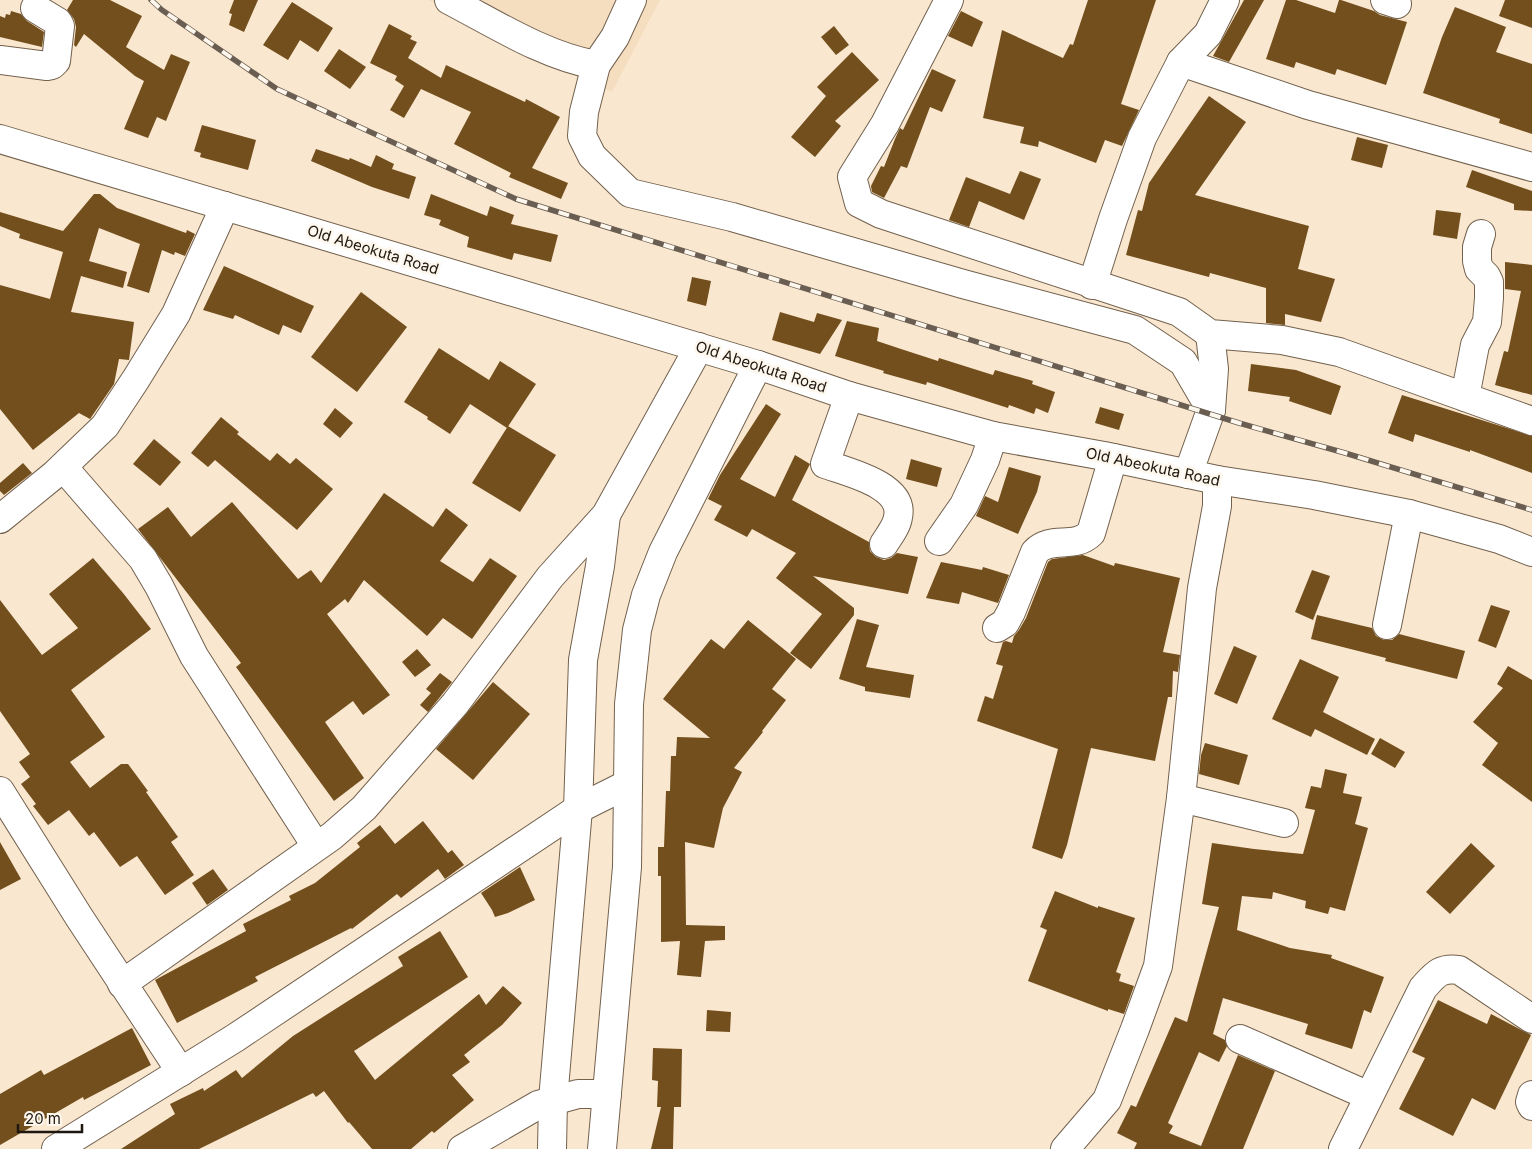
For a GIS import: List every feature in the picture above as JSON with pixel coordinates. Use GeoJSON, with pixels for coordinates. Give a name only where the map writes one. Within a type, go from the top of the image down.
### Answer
{"type":"FeatureCollection","features":[{"type":"Feature","properties":{"kind":"main road"},"geometry":{"type":"LineString","coordinates":[[449,0],[553,52],[580,62],[596,65]]}},
{"type":"Feature","properties":{"kind":"main road"},"geometry":{"type":"LineString","coordinates":[[632,0],[615,37],[596,65],[584,112],[582,136],[592,156],[630,193],[732,217],[963,284],[1135,330],[1183,362],[1211,410]]}},
{"type":"Feature","properties":{"kind":"main road"},"geometry":{"type":"LineString","coordinates":[[949,0],[885,124],[852,177],[859,203],[881,214],[1092,285],[1179,312],[1210,334],[1282,340],[1339,352],[1532,421]]}},
{"type":"Feature","properties":{"kind":"main road"},"geometry":{"type":"LineString","coordinates":[[1092,285],[1142,138],[1181,62],[1208,34],[1225,0]]}},
{"type":"Feature","properties":{"kind":"main road"},"geometry":{"type":"LineString","coordinates":[[0,60],[46,66],[52,65],[56,61],[60,26],[58,22],[35,8]]}},
{"type":"Feature","properties":{"kind":"main road"},"geometry":{"type":"LineString","coordinates":[[1181,62],[1308,106],[1532,167]]}},
{"type":"Feature","properties":{"kind":"main road","name":"Old Abeokuta Road"},"geometry":{"type":"LineString","coordinates":[[0,139],[699,347],[849,396],[993,436],[1113,458],[1217,480],[1314,495],[1409,514],[1499,539],[1532,552]]}},
{"type":"Feature","properties":{"kind":"main road"},"geometry":{"type":"LineString","coordinates":[[0,519],[63,466],[105,426],[176,314],[224,206]]}},
{"type":"Feature","properties":{"kind":"main road"},"geometry":{"type":"LineString","coordinates":[[1465,397],[1475,345],[1487,322],[1490,298],[1489,282],[1479,269],[1476,261],[1477,247],[1481,234]]}},
{"type":"Feature","properties":{"kind":"main road"},"geometry":{"type":"LineString","coordinates":[[1188,474],[1211,410],[1214,369],[1210,334]]}},
{"type":"Feature","properties":{"kind":"main road"},"geometry":{"type":"LineString","coordinates":[[122,984],[332,836],[364,808],[386,784],[455,704],[550,577],[606,515],[699,347]]}},
{"type":"Feature","properties":{"kind":"main road"},"geometry":{"type":"LineString","coordinates":[[602,1149],[627,867],[629,704],[637,630],[646,595],[663,552],[758,365]]}},
{"type":"Feature","properties":{"kind":"main road"},"geometry":{"type":"LineString","coordinates":[[849,396],[825,464],[874,482],[894,497],[899,508],[898,518],[884,544]]}},
{"type":"Feature","properties":{"kind":"main road"},"geometry":{"type":"LineString","coordinates":[[938,541],[964,505],[985,460],[993,436]]}},
{"type":"Feature","properties":{"kind":"main road"},"geometry":{"type":"LineString","coordinates":[[997,628],[1005,623],[1011,612],[1035,552],[1040,547],[1050,543],[1084,540],[1091,533],[1113,458]]}},
{"type":"Feature","properties":{"kind":"main road"},"geometry":{"type":"LineString","coordinates":[[63,466],[143,559],[159,586],[194,656],[316,846]]}},
{"type":"Feature","properties":{"kind":"main road"},"geometry":{"type":"LineString","coordinates":[[1065,1149],[1107,1100],[1158,966],[1182,798],[1202,588],[1217,506],[1217,480]]}},
{"type":"Feature","properties":{"kind":"main road"},"geometry":{"type":"LineString","coordinates":[[1387,625],[1409,514]]}},
{"type":"Feature","properties":{"kind":"main road"},"geometry":{"type":"LineString","coordinates":[[552,1149],[553,1100],[578,809],[583,660],[600,566],[606,515]]}},
{"type":"Feature","properties":{"kind":"main road"},"geometry":{"type":"LineString","coordinates":[[56,1149],[235,1038],[578,809],[628,784]]}},
{"type":"Feature","properties":{"kind":"main road"},"geometry":{"type":"LineString","coordinates":[[0,791],[180,1072]]}},
{"type":"Feature","properties":{"kind":"main road"},"geometry":{"type":"LineString","coordinates":[[1182,798],[1284,823]]}},
{"type":"Feature","properties":{"kind":"main road"},"geometry":{"type":"LineString","coordinates":[[1343,1149],[1423,988],[1437,974],[1448,968],[1459,970],[1532,1019]]}},
{"type":"Feature","properties":{"kind":"main road"},"geometry":{"type":"LineString","coordinates":[[1240,1039],[1369,1096]]}},
{"type":"Feature","properties":{"kind":"main road"},"geometry":{"type":"LineString","coordinates":[[462,1149],[523,1114],[553,1100],[578,1094],[607,1094]]}},
{"type":"Feature","properties":{"kind":"main road"},"geometry":{"type":"LineString","coordinates":[[1532,1095],[1530,1102],[1532,1106]]}},
{"type":"Feature","properties":{"kind":"shaded area"},"geometry":{"type":"Polygon","coordinates":[[[428,0],[660,0],[612,92],[428,0]]]}},
{"type":"Feature","properties":{"kind":"building"},"geometry":{"type":"Polygon","coordinates":[[[73,0],[110,0],[142,16],[126,47],[164,70],[171,54],[190,62],[166,121],[157,117],[148,138],[124,129],[144,81],[135,76],[84,34],[76,47],[74,45],[76,27],[74,19],[67,10],[73,0]]]}},
{"type":"Feature","properties":{"kind":"building"},"geometry":{"type":"Polygon","coordinates":[[[234,0],[258,0],[244,32],[229,25],[232,14],[229,13],[234,0]]]}},
{"type":"Feature","properties":{"kind":"building"},"geometry":{"type":"Polygon","coordinates":[[[1088,0],[1156,0],[1121,104],[1139,110],[1122,146],[1105,140],[1096,163],[1039,141],[1038,147],[1020,143],[1024,127],[983,118],[1002,30],[1063,58],[1070,44],[1073,45],[1088,0]]]}},
{"type":"Feature","properties":{"kind":"building"},"geometry":{"type":"Polygon","coordinates":[[[1244,0],[1264,0],[1229,62],[1213,56],[1244,0]]]}},
{"type":"Feature","properties":{"kind":"building"},"geometry":{"type":"Polygon","coordinates":[[[1286,0],[1296,0],[1335,13],[1339,0],[1341,0],[1374,11],[1380,15],[1407,22],[1386,85],[1337,69],[1335,75],[1296,62],[1294,68],[1266,59],[1286,0]]]}},
{"type":"Feature","properties":{"kind":"building"},"geometry":{"type":"Polygon","coordinates":[[[1505,0],[1532,0],[1532,28],[1499,16],[1505,0]]]}},
{"type":"Feature","properties":{"kind":"building"},"geometry":{"type":"Polygon","coordinates":[[[292,2],[333,28],[318,52],[300,40],[288,60],[263,45],[292,2]]]}},
{"type":"Feature","properties":{"kind":"building"},"geometry":{"type":"Polygon","coordinates":[[[1455,7],[1506,27],[1496,52],[1532,64],[1532,134],[1499,123],[1500,119],[1423,93],[1442,37],[1455,7]]]}},
{"type":"Feature","properties":{"kind":"building"},"geometry":{"type":"Polygon","coordinates":[[[11,11],[21,14],[27,21],[44,32],[42,47],[0,37],[0,16],[5,18],[6,14],[10,15],[11,11]]]}},
{"type":"Feature","properties":{"kind":"building"},"geometry":{"type":"Polygon","coordinates":[[[961,11],[983,22],[972,47],[948,36],[961,11]]]}},
{"type":"Feature","properties":{"kind":"building"},"geometry":{"type":"Polygon","coordinates":[[[389,24],[412,36],[410,39],[417,42],[408,58],[441,78],[446,65],[525,102],[526,99],[560,117],[532,168],[568,183],[561,199],[509,177],[511,173],[454,144],[471,112],[421,89],[404,118],[390,110],[404,86],[395,80],[397,76],[370,63],[389,24]]]}},
{"type":"Feature","properties":{"kind":"building"},"geometry":{"type":"Polygon","coordinates":[[[834,26],[849,45],[836,55],[821,37],[834,26]]]}},
{"type":"Feature","properties":{"kind":"building"},"geometry":{"type":"Polygon","coordinates":[[[339,49],[366,67],[350,89],[324,71],[339,49]]]}},
{"type":"Feature","properties":{"kind":"building"},"geometry":{"type":"Polygon","coordinates":[[[852,52],[879,80],[835,121],[841,126],[815,157],[791,137],[826,96],[817,87],[852,52]]]}},
{"type":"Feature","properties":{"kind":"building"},"geometry":{"type":"Polygon","coordinates":[[[932,69],[956,80],[942,112],[930,107],[907,168],[901,166],[884,198],[872,192],[871,186],[881,166],[884,167],[900,128],[903,130],[932,69]]]}},
{"type":"Feature","properties":{"kind":"building"},"geometry":{"type":"Polygon","coordinates":[[[1209,96],[1246,122],[1195,195],[1309,226],[1298,269],[1335,279],[1321,322],[1285,314],[1285,325],[1266,323],[1266,288],[1210,273],[1209,277],[1126,255],[1138,210],[1142,211],[1149,183],[1209,96]]]}},
{"type":"Feature","properties":{"kind":"building"},"geometry":{"type":"Polygon","coordinates":[[[202,125],[256,140],[248,170],[200,157],[201,153],[194,151],[202,125]]]}},
{"type":"Feature","properties":{"kind":"building"},"geometry":{"type":"Polygon","coordinates":[[[1357,137],[1388,145],[1382,168],[1351,160],[1357,137]]]}},
{"type":"Feature","properties":{"kind":"building"},"geometry":{"type":"Polygon","coordinates":[[[316,149],[349,160],[350,158],[371,167],[376,155],[394,164],[392,169],[416,177],[409,199],[372,187],[311,161],[316,149]]]}},
{"type":"Feature","properties":{"kind":"building"},"geometry":{"type":"Polygon","coordinates":[[[1472,170],[1532,191],[1532,211],[1514,210],[1514,204],[1466,187],[1472,170]]]}},
{"type":"Feature","properties":{"kind":"building"},"geometry":{"type":"Polygon","coordinates":[[[1020,171],[1041,179],[1024,220],[979,201],[969,227],[949,220],[966,177],[1010,194],[1020,171]]]}},
{"type":"Feature","properties":{"kind":"building"},"geometry":{"type":"Polygon","coordinates":[[[94,194],[100,194],[117,208],[186,233],[187,230],[195,234],[185,256],[175,252],[174,255],[162,250],[149,293],[127,286],[140,244],[99,228],[89,261],[127,272],[123,288],[81,276],[71,312],[134,322],[129,360],[119,359],[114,384],[90,419],[79,413],[33,450],[0,409],[0,285],[50,299],[63,252],[19,238],[20,234],[0,226],[0,212],[63,231],[94,194]]]}},
{"type":"Feature","properties":{"kind":"building"},"geometry":{"type":"Polygon","coordinates":[[[431,194],[487,216],[490,206],[514,215],[511,224],[558,235],[551,262],[514,253],[512,260],[467,247],[469,237],[439,225],[441,220],[424,215],[431,194]]]}},
{"type":"Feature","properties":{"kind":"building"},"geometry":{"type":"Polygon","coordinates":[[[1436,210],[1461,213],[1457,239],[1433,235],[1436,210]]]}},
{"type":"Feature","properties":{"kind":"building"},"geometry":{"type":"Polygon","coordinates":[[[1505,262],[1532,265],[1532,395],[1495,385],[1504,351],[1508,352],[1521,291],[1505,289],[1505,262]]]}},
{"type":"Feature","properties":{"kind":"building"},"geometry":{"type":"Polygon","coordinates":[[[224,266],[314,306],[301,333],[283,325],[279,335],[235,315],[233,319],[203,310],[224,266]]]}},
{"type":"Feature","properties":{"kind":"building"},"geometry":{"type":"Polygon","coordinates":[[[692,277],[711,281],[706,306],[687,301],[692,277]]]}},
{"type":"Feature","properties":{"kind":"building"},"geometry":{"type":"Polygon","coordinates":[[[361,292],[407,327],[357,392],[311,357],[361,292]]]}},
{"type":"Feature","properties":{"kind":"building"},"geometry":{"type":"Polygon","coordinates":[[[780,312],[814,322],[817,313],[842,320],[820,354],[772,340],[780,312]]]}},
{"type":"Feature","properties":{"kind":"building"},"geometry":{"type":"Polygon","coordinates":[[[847,321],[879,328],[877,341],[938,361],[939,358],[993,375],[995,370],[1033,381],[1032,384],[1055,392],[1048,413],[1036,408],[1034,414],[1009,405],[1008,408],[927,382],[926,385],[883,373],[884,371],[835,356],[847,321]]]}},
{"type":"Feature","properties":{"kind":"building"},"geometry":{"type":"Polygon","coordinates":[[[439,348],[489,380],[500,361],[536,384],[507,428],[470,404],[450,434],[404,402],[439,348]]]}},
{"type":"Feature","properties":{"kind":"building"},"geometry":{"type":"Polygon","coordinates":[[[1251,364],[1296,370],[1341,386],[1331,415],[1289,401],[1290,397],[1248,391],[1251,364]]]}},
{"type":"Feature","properties":{"kind":"building"},"geometry":{"type":"Polygon","coordinates":[[[1402,395],[1532,436],[1532,473],[1470,450],[1470,452],[1415,434],[1413,442],[1388,433],[1402,395]]]}},
{"type":"Feature","properties":{"kind":"building"},"geometry":{"type":"Polygon","coordinates":[[[766,404],[781,414],[740,479],[775,497],[795,455],[810,464],[792,500],[869,542],[870,551],[876,557],[884,560],[891,558],[897,553],[918,557],[908,594],[813,576],[854,608],[854,615],[811,669],[790,653],[822,614],[776,578],[796,553],[752,529],[747,537],[714,520],[722,506],[708,499],[720,475],[766,404]]]}},
{"type":"Feature","properties":{"kind":"building"},"geometry":{"type":"Polygon","coordinates":[[[1100,407],[1124,414],[1119,430],[1095,423],[1100,407]]]}},
{"type":"Feature","properties":{"kind":"building"},"geometry":{"type":"Polygon","coordinates":[[[335,408],[353,423],[340,438],[323,424],[335,408]]]}},
{"type":"Feature","properties":{"kind":"building"},"geometry":{"type":"Polygon","coordinates":[[[221,417],[239,432],[237,434],[270,461],[277,453],[290,464],[296,458],[333,489],[297,530],[215,460],[208,467],[191,453],[221,417]]]}},
{"type":"Feature","properties":{"kind":"building"},"geometry":{"type":"Polygon","coordinates":[[[508,426],[556,455],[520,512],[472,483],[508,426]]]}},
{"type":"Feature","properties":{"kind":"building"},"geometry":{"type":"Polygon","coordinates":[[[154,439],[181,462],[160,486],[133,464],[154,439]]]}},
{"type":"Feature","properties":{"kind":"building"},"geometry":{"type":"Polygon","coordinates":[[[911,459],[942,468],[937,487],[906,479],[911,459]]]}},
{"type":"Feature","properties":{"kind":"building"},"geometry":{"type":"Polygon","coordinates":[[[23,463],[32,473],[4,495],[0,491],[0,483],[23,463]]]}},
{"type":"Feature","properties":{"kind":"building"},"geometry":{"type":"Polygon","coordinates":[[[1009,467],[1041,476],[1037,492],[1018,534],[976,516],[985,496],[998,502],[1009,467]]]}},
{"type":"Feature","properties":{"kind":"building"},"geometry":{"type":"Polygon","coordinates":[[[384,493],[433,527],[446,508],[468,525],[440,561],[473,582],[490,558],[517,576],[472,639],[443,618],[427,636],[364,580],[348,603],[345,599],[327,614],[390,695],[363,715],[353,701],[325,722],[364,778],[334,801],[236,667],[241,663],[138,529],[168,507],[191,537],[232,502],[298,579],[311,570],[321,583],[384,493]]]}},
{"type":"Feature","properties":{"kind":"building"},"geometry":{"type":"Polygon","coordinates":[[[1083,555],[1114,566],[1115,563],[1180,578],[1163,652],[1180,655],[1178,672],[1173,671],[1172,697],[1168,697],[1155,761],[1091,748],[1062,859],[1032,848],[1058,749],[977,721],[985,696],[993,699],[1003,666],[996,664],[1003,642],[1012,643],[1014,636],[1026,618],[1048,562],[1052,559],[1083,555]]]}},
{"type":"Feature","properties":{"kind":"building"},"geometry":{"type":"Polygon","coordinates":[[[93,558],[151,629],[71,690],[105,737],[70,762],[90,788],[121,764],[128,764],[148,791],[146,792],[178,837],[171,842],[194,875],[165,895],[137,856],[120,867],[94,832],[89,836],[69,810],[48,825],[33,806],[36,804],[21,784],[30,777],[19,762],[30,754],[0,711],[0,600],[42,655],[78,628],[49,594],[93,558]]]}},
{"type":"Feature","properties":{"kind":"building"},"geometry":{"type":"Polygon","coordinates":[[[941,562],[982,570],[983,567],[1009,575],[998,603],[962,592],[959,604],[926,598],[941,562]]]}},
{"type":"Feature","properties":{"kind":"building"},"geometry":{"type":"Polygon","coordinates":[[[1312,570],[1330,576],[1313,620],[1295,612],[1312,570]]]}},
{"type":"Feature","properties":{"kind":"building"},"geometry":{"type":"Polygon","coordinates":[[[1491,605],[1510,611],[1496,648],[1478,641],[1491,605]]]}},
{"type":"Feature","properties":{"kind":"building"},"geometry":{"type":"Polygon","coordinates":[[[1317,615],[1372,628],[1376,636],[1384,640],[1392,640],[1399,634],[1465,651],[1457,679],[1385,661],[1386,658],[1311,639],[1317,615]]]}},
{"type":"Feature","properties":{"kind":"building"},"geometry":{"type":"Polygon","coordinates":[[[857,619],[879,625],[866,667],[914,675],[910,698],[865,691],[865,687],[839,679],[857,619]]]}},
{"type":"Feature","properties":{"kind":"building"},"geometry":{"type":"Polygon","coordinates":[[[748,620],[796,659],[772,689],[786,700],[734,768],[742,772],[723,808],[714,848],[685,842],[686,925],[725,926],[725,940],[705,941],[701,977],[677,975],[680,941],[661,942],[661,876],[658,876],[658,847],[664,847],[666,791],[670,791],[671,756],[676,756],[677,737],[710,738],[663,699],[711,639],[724,649],[748,620]]]}},
{"type":"Feature","properties":{"kind":"building"},"geometry":{"type":"Polygon","coordinates":[[[1234,646],[1257,656],[1237,704],[1214,694],[1234,646]]]}},
{"type":"Feature","properties":{"kind":"building"},"geometry":{"type":"Polygon","coordinates":[[[417,649],[431,665],[415,677],[402,662],[417,649]]]}},
{"type":"Feature","properties":{"kind":"building"},"geometry":{"type":"Polygon","coordinates":[[[1300,659],[1339,677],[1323,712],[1375,739],[1367,755],[1315,729],[1311,737],[1272,719],[1300,659]]]}},
{"type":"Feature","properties":{"kind":"building"},"geometry":{"type":"Polygon","coordinates":[[[1508,666],[1532,680],[1532,802],[1482,765],[1498,743],[1473,722],[1503,688],[1497,684],[1508,666]]]}},
{"type":"Feature","properties":{"kind":"building"},"geometry":{"type":"Polygon","coordinates":[[[440,673],[452,682],[428,712],[420,705],[431,693],[426,689],[440,673]]]}},
{"type":"Feature","properties":{"kind":"building"},"geometry":{"type":"Polygon","coordinates":[[[493,682],[530,714],[473,780],[436,749],[493,682]]]}},
{"type":"Feature","properties":{"kind":"building"},"geometry":{"type":"Polygon","coordinates":[[[1380,738],[1405,752],[1395,768],[1371,754],[1380,738]]]}},
{"type":"Feature","properties":{"kind":"building"},"geometry":{"type":"Polygon","coordinates":[[[1205,743],[1248,755],[1239,785],[1199,774],[1201,755],[1205,743]]]}},
{"type":"Feature","properties":{"kind":"building"},"geometry":{"type":"Polygon","coordinates":[[[1325,769],[1347,774],[1343,793],[1362,797],[1355,824],[1368,828],[1345,911],[1330,907],[1328,914],[1305,908],[1306,901],[1273,892],[1272,899],[1242,896],[1237,930],[1290,948],[1332,955],[1331,958],[1384,977],[1371,1013],[1364,1010],[1352,1049],[1305,1034],[1308,1024],[1223,998],[1213,1034],[1225,1040],[1227,1046],[1219,1062],[1199,1052],[1168,1123],[1173,1126],[1169,1133],[1201,1146],[1238,1055],[1275,1071],[1243,1149],[1134,1149],[1137,1143],[1117,1133],[1131,1105],[1136,1107],[1175,1017],[1187,1022],[1219,907],[1202,904],[1212,843],[1303,854],[1315,810],[1305,808],[1311,786],[1321,788],[1325,769]]]}},
{"type":"Feature","properties":{"kind":"building"},"geometry":{"type":"Polygon","coordinates":[[[423,821],[448,853],[452,850],[464,865],[445,879],[438,869],[401,898],[397,894],[352,929],[255,977],[258,981],[177,1023],[155,980],[246,931],[243,924],[291,900],[289,896],[315,883],[360,847],[357,843],[380,825],[395,844],[423,821]]]}},
{"type":"Feature","properties":{"kind":"building"},"geometry":{"type":"Polygon","coordinates":[[[0,842],[21,879],[0,890],[0,842]]]}},
{"type":"Feature","properties":{"kind":"building"},"geometry":{"type":"Polygon","coordinates":[[[1471,843],[1495,866],[1450,914],[1426,892],[1471,843]]]}},
{"type":"Feature","properties":{"kind":"building"},"geometry":{"type":"Polygon","coordinates":[[[520,867],[535,900],[495,917],[481,893],[520,867]]]}},
{"type":"Feature","properties":{"kind":"building"},"geometry":{"type":"Polygon","coordinates":[[[213,869],[228,890],[207,905],[192,883],[213,869]]]}},
{"type":"Feature","properties":{"kind":"building"},"geometry":{"type":"Polygon","coordinates":[[[1055,891],[1098,908],[1098,906],[1135,918],[1116,972],[1121,974],[1119,981],[1134,986],[1124,1014],[1108,1009],[1108,1011],[1028,981],[1047,930],[1040,927],[1055,891]]]}},
{"type":"Feature","properties":{"kind":"building"},"geometry":{"type":"Polygon","coordinates":[[[440,931],[468,977],[354,1051],[375,1080],[479,994],[486,1005],[503,986],[522,1003],[502,1025],[464,1055],[470,1062],[452,1075],[474,1100],[411,1149],[372,1149],[348,1123],[324,1091],[316,1097],[313,1093],[199,1149],[121,1149],[175,1114],[170,1104],[203,1088],[204,1091],[236,1070],[242,1078],[293,1036],[403,966],[398,957],[440,931]]]}},
{"type":"Feature","properties":{"kind":"building"},"geometry":{"type":"Polygon","coordinates":[[[1438,1000],[1487,1024],[1491,1014],[1531,1035],[1495,1110],[1472,1098],[1453,1136],[1399,1109],[1425,1058],[1412,1052],[1438,1000]]]}},
{"type":"Feature","properties":{"kind":"building"},"geometry":{"type":"Polygon","coordinates":[[[707,1010],[731,1012],[730,1032],[706,1031],[707,1010]]]}},
{"type":"Feature","properties":{"kind":"building"},"geometry":{"type":"Polygon","coordinates":[[[132,1028],[151,1065],[84,1100],[83,1097],[0,1145],[0,1094],[41,1070],[44,1075],[132,1028]]]}},
{"type":"Feature","properties":{"kind":"building"},"geometry":{"type":"Polygon","coordinates":[[[653,1048],[682,1049],[681,1107],[674,1107],[673,1149],[651,1149],[661,1107],[657,1107],[658,1081],[652,1080],[653,1048]]]}},
{"type":"Feature","properties":{"kind":"railway"},"geometry":{"type":"LineString","coordinates":[[151,0],[162,10],[277,89],[516,199],[1239,423],[1532,510]]}}]}
